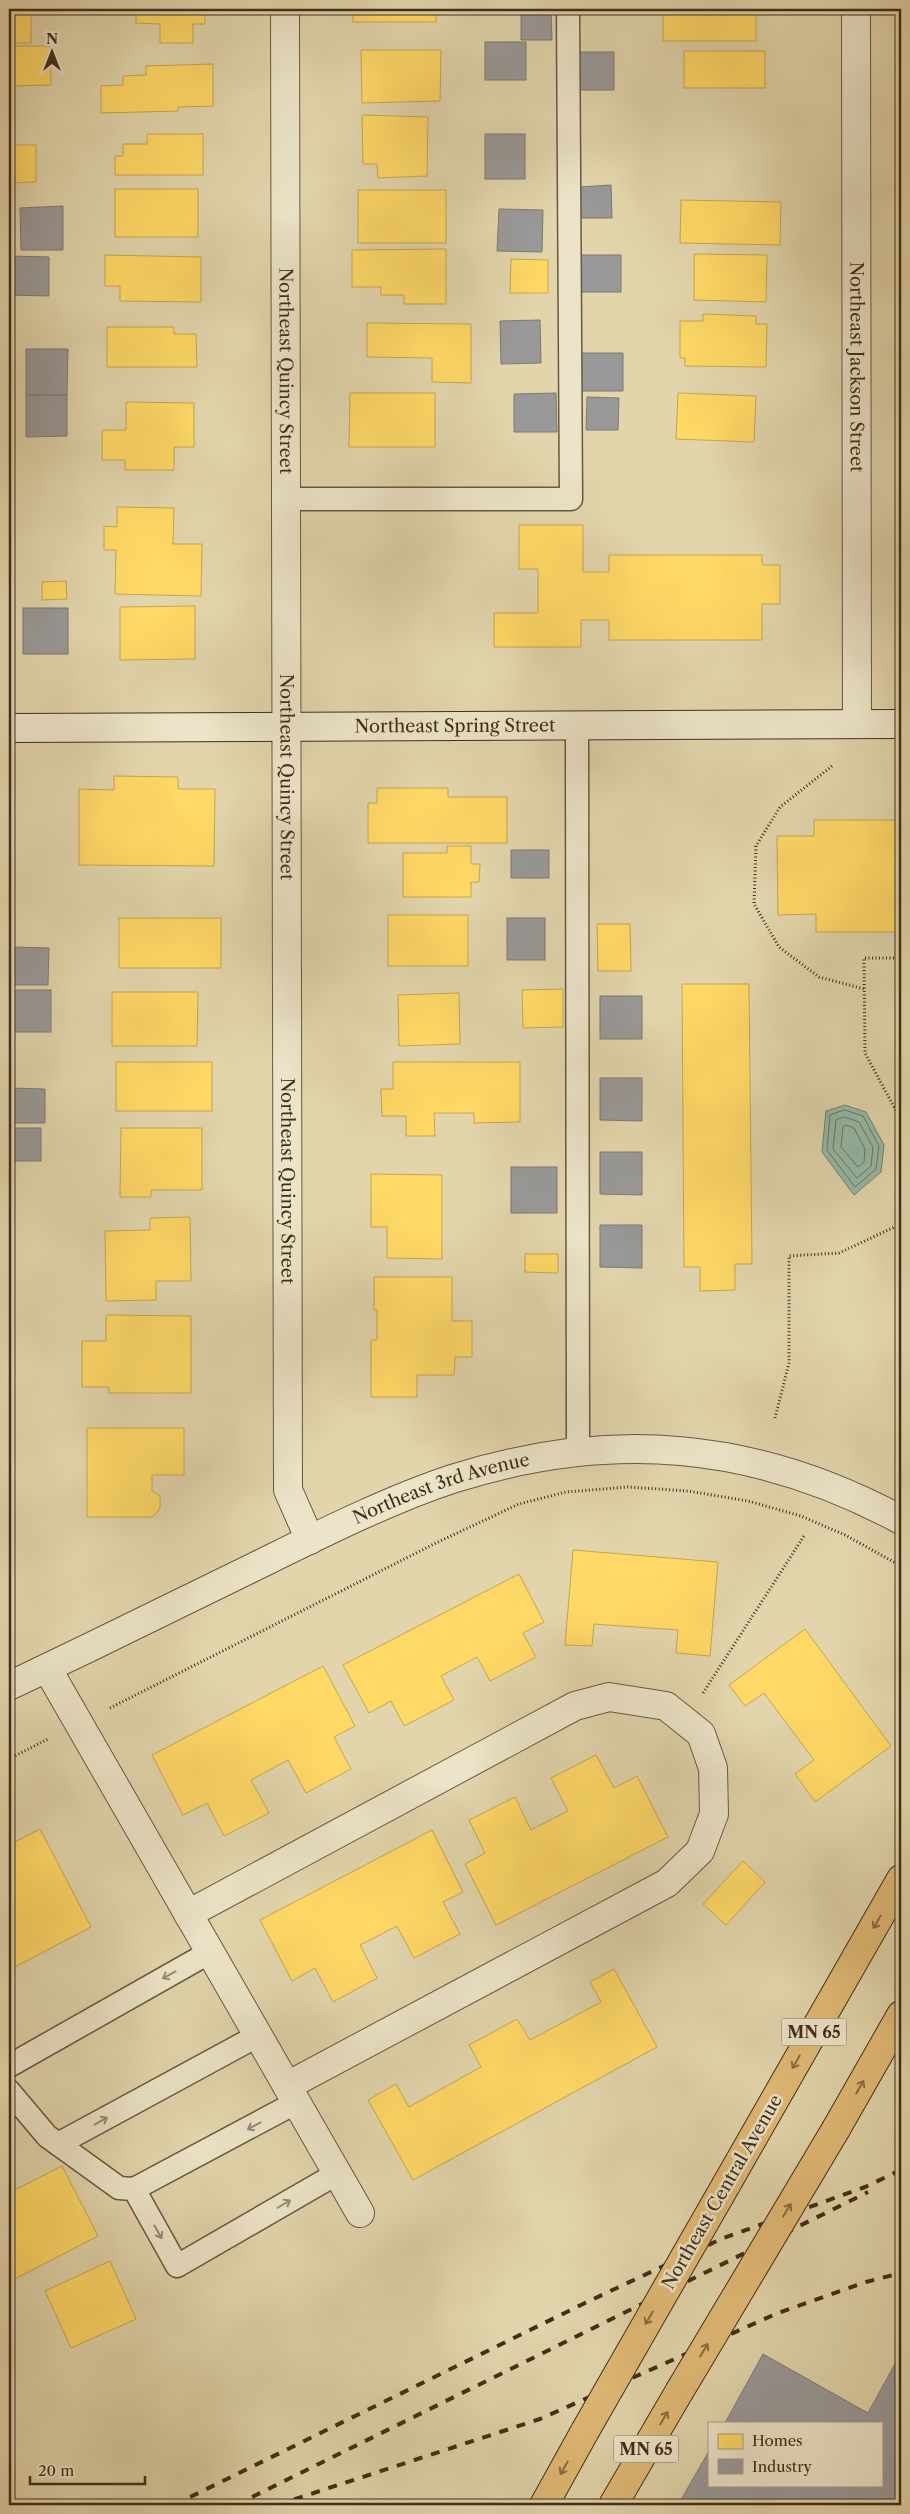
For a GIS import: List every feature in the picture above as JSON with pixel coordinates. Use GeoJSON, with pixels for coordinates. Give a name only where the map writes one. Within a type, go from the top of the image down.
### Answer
{"type":"FeatureCollection","features":[{"type":"Feature","properties":{"kind":"main road","name":"Northeast Central Avenue"},"geometry":{"type":"LineString","coordinates":[[544,2505],[901,1879]]}},
{"type":"Feature","properties":{"kind":"main road","name":"MN 65"},"geometry":{"type":"LineString","coordinates":[[613,2505],[836,2129],[901,2015]]}},
{"type":"Feature","properties":{"kind":"street","name":"Northeast Quincy Street"},"geometry":{"type":"LineString","coordinates":[[286,9],[288,1490],[310,1540]]}},
{"type":"Feature","properties":{"kind":"street","name":"Northeast Jackson Street"},"geometry":{"type":"LineString","coordinates":[[856,9],[857,724]]}},
{"type":"Feature","properties":{"kind":"street","name":"Northeast Spring Street"},"geometry":{"type":"LineString","coordinates":[[9,728],[901,724]]}},
{"type":"Feature","properties":{"kind":"street","name":"Northeast 3rd Avenue"},"geometry":{"type":"LineString","coordinates":[[9,1686],[310,1540],[450,1480],[520,1461],[578,1452],[639,1448],[700,1452],[763,1463],[824,1484],[901,1520]]}},
{"type":"Feature","properties":{"kind":"street"},"geometry":{"type":"LineString","coordinates":[[47,1668],[188,1914],[212,1951],[360,2213]]}},
{"type":"Feature","properties":{"kind":"street"},"geometry":{"type":"LineString","coordinates":[[188,1914],[575,1706],[610,1697],[666,1706],[701,1734],[713,1768],[714,1814],[700,1851],[667,1883],[292,2094]]}},
{"type":"Feature","properties":{"kind":"lane"},"geometry":{"type":"LineString","coordinates":[[288,499],[571,499],[568,9]]}},
{"type":"Feature","properties":{"kind":"lane"},"geometry":{"type":"LineString","coordinates":[[576,726],[578,1452]]}},
{"type":"Feature","properties":{"kind":"lane"},"geometry":{"type":"LineString","coordinates":[[9,2066],[212,1951]]}},
{"type":"Feature","properties":{"kind":"lane"},"geometry":{"type":"LineString","coordinates":[[58,2144],[259,2035]]}},
{"type":"Feature","properties":{"kind":"lane"},"geometry":{"type":"LineString","coordinates":[[9,2091],[47,2136],[119,2188],[134,2189],[292,2094]]}},
{"type":"Feature","properties":{"kind":"lane"},"geometry":{"type":"LineString","coordinates":[[134,2189],[177,2266],[338,2174]]}},
{"type":"Feature","properties":{"kind":"path"},"geometry":{"type":"LineString","coordinates":[[832,766],[780,807],[756,846],[754,904],[779,947],[819,977],[864,989]]}},
{"type":"Feature","properties":{"kind":"path"},"geometry":{"type":"LineString","coordinates":[[901,958],[864,958],[865,1053],[901,1120]]}},
{"type":"Feature","properties":{"kind":"path"},"geometry":{"type":"LineString","coordinates":[[775,1418],[789,1363],[789,1256],[839,1253],[901,1224]]}},
{"type":"Feature","properties":{"kind":"path"},"geometry":{"type":"LineString","coordinates":[[9,1759],[436,1543],[519,1504],[566,1492],[628,1487],[688,1491],[748,1501],[800,1516],[845,1535],[901,1566]]}},
{"type":"Feature","properties":{"kind":"path"},"geometry":{"type":"LineString","coordinates":[[685,1721],[804,1536]]}},
{"type":"Feature","properties":{"kind":"water"},"geometry":{"type":"Polygon","coordinates":[[[845,1105],[866,1112],[884,1145],[881,1172],[854,1195],[822,1152],[826,1111],[845,1105]]]}},
{"type":"Feature","properties":{"kind":"building: Homes"},"geometry":{"type":"Polygon","coordinates":[[[9,9],[31,9],[31,43],[9,43],[9,9]]]}},
{"type":"Feature","properties":{"kind":"building: Homes"},"geometry":{"type":"Polygon","coordinates":[[[136,9],[205,9],[205,24],[193,24],[193,43],[160,43],[160,24],[136,23],[136,9]]]}},
{"type":"Feature","properties":{"kind":"building: Homes"},"geometry":{"type":"Polygon","coordinates":[[[353,9],[436,9],[436,22],[353,22],[353,9]]]}},
{"type":"Feature","properties":{"kind":"building: Homes"},"geometry":{"type":"Polygon","coordinates":[[[663,9],[756,9],[756,41],[663,41],[663,9]]]}},
{"type":"Feature","properties":{"kind":"building: Homes"},"geometry":{"type":"Polygon","coordinates":[[[9,46],[50,46],[51,85],[9,86],[9,46]]]}},
{"type":"Feature","properties":{"kind":"building: Homes"},"geometry":{"type":"Polygon","coordinates":[[[361,50],[441,50],[440,101],[362,103],[361,50]]]}},
{"type":"Feature","properties":{"kind":"building: Homes"},"geometry":{"type":"Polygon","coordinates":[[[684,51],[765,51],[765,88],[684,88],[684,51]]]}},
{"type":"Feature","properties":{"kind":"building: Homes"},"geometry":{"type":"Polygon","coordinates":[[[213,64],[213,106],[178,107],[178,111],[101,113],[101,86],[123,85],[123,76],[146,75],[146,66],[213,64]]]}},
{"type":"Feature","properties":{"kind":"building: Homes"},"geometry":{"type":"Polygon","coordinates":[[[362,115],[428,117],[427,176],[378,178],[377,164],[363,164],[362,115]]]}},
{"type":"Feature","properties":{"kind":"building: Homes"},"geometry":{"type":"Polygon","coordinates":[[[147,134],[203,134],[203,175],[115,175],[115,156],[123,156],[123,144],[147,144],[147,134]]]}},
{"type":"Feature","properties":{"kind":"building: Homes"},"geometry":{"type":"Polygon","coordinates":[[[9,145],[36,145],[36,182],[9,183],[9,145]]]}},
{"type":"Feature","properties":{"kind":"building: Homes"},"geometry":{"type":"Polygon","coordinates":[[[115,189],[198,189],[198,237],[115,237],[115,189]]]}},
{"type":"Feature","properties":{"kind":"building: Homes"},"geometry":{"type":"Polygon","coordinates":[[[358,190],[446,190],[446,243],[358,243],[358,190]]]}},
{"type":"Feature","properties":{"kind":"building: Homes"},"geometry":{"type":"Polygon","coordinates":[[[681,200],[781,202],[780,245],[680,243],[681,200]]]}},
{"type":"Feature","properties":{"kind":"building: Homes"},"geometry":{"type":"Polygon","coordinates":[[[446,249],[446,304],[404,304],[404,295],[381,295],[381,287],[352,287],[352,250],[446,249]]]}},
{"type":"Feature","properties":{"kind":"building: Homes"},"geometry":{"type":"Polygon","coordinates":[[[694,254],[767,255],[766,302],[694,300],[694,254]]]}},
{"type":"Feature","properties":{"kind":"building: Homes"},"geometry":{"type":"Polygon","coordinates":[[[105,255],[201,257],[201,302],[120,301],[120,286],[105,286],[105,255]]]}},
{"type":"Feature","properties":{"kind":"building: Homes"},"geometry":{"type":"Polygon","coordinates":[[[511,259],[548,260],[548,293],[510,293],[511,259]]]}},
{"type":"Feature","properties":{"kind":"building: Homes"},"geometry":{"type":"Polygon","coordinates":[[[703,314],[756,316],[756,324],[767,324],[766,367],[685,366],[685,358],[680,358],[680,321],[703,321],[703,314]]]}},
{"type":"Feature","properties":{"kind":"building: Homes"},"geometry":{"type":"Polygon","coordinates":[[[367,323],[471,324],[471,383],[432,382],[432,358],[367,357],[367,323]]]}},
{"type":"Feature","properties":{"kind":"building: Homes"},"geometry":{"type":"Polygon","coordinates":[[[107,327],[174,327],[174,334],[196,334],[197,367],[107,367],[107,327]]]}},
{"type":"Feature","properties":{"kind":"building: Homes"},"geometry":{"type":"Polygon","coordinates":[[[350,393],[435,393],[435,447],[349,447],[350,393]]]}},
{"type":"Feature","properties":{"kind":"building: Homes"},"geometry":{"type":"Polygon","coordinates":[[[678,393],[756,396],[754,442],[676,439],[678,393]]]}},
{"type":"Feature","properties":{"kind":"building: Homes"},"geometry":{"type":"Polygon","coordinates":[[[126,402],[194,403],[194,447],[174,447],[174,470],[125,470],[125,460],[102,460],[102,430],[126,430],[126,402]]]}},
{"type":"Feature","properties":{"kind":"building: Homes"},"geometry":{"type":"Polygon","coordinates":[[[117,507],[174,508],[173,544],[202,544],[201,596],[115,594],[116,550],[104,550],[104,526],[117,527],[117,507]]]}},
{"type":"Feature","properties":{"kind":"building: Homes"},"geometry":{"type":"Polygon","coordinates":[[[519,525],[583,525],[583,572],[609,572],[609,555],[762,555],[762,565],[780,565],[780,604],[762,604],[762,640],[609,640],[609,620],[581,620],[581,647],[494,647],[494,613],[538,613],[538,569],[519,569],[519,525]]]}},
{"type":"Feature","properties":{"kind":"building: Homes"},"geometry":{"type":"Polygon","coordinates":[[[66,581],[67,599],[42,600],[42,582],[66,581]]]}},
{"type":"Feature","properties":{"kind":"building: Homes"},"geometry":{"type":"Polygon","coordinates":[[[195,606],[195,659],[120,660],[120,607],[195,606]]]}},
{"type":"Feature","properties":{"kind":"building: Homes"},"geometry":{"type":"Polygon","coordinates":[[[114,776],[178,777],[178,789],[215,789],[214,866],[79,865],[79,789],[114,790],[114,776]]]}},
{"type":"Feature","properties":{"kind":"building: Homes"},"geometry":{"type":"Polygon","coordinates":[[[377,788],[448,788],[448,797],[507,797],[507,843],[368,843],[368,803],[377,803],[377,788]]]}},
{"type":"Feature","properties":{"kind":"building: Homes"},"geometry":{"type":"Polygon","coordinates":[[[814,820],[901,820],[901,932],[816,932],[816,914],[778,915],[777,836],[814,836],[814,820]]]}},
{"type":"Feature","properties":{"kind":"building: Homes"},"geometry":{"type":"Polygon","coordinates":[[[447,846],[471,846],[471,864],[480,864],[479,882],[471,882],[471,897],[403,897],[403,853],[447,853],[447,846]]]}},
{"type":"Feature","properties":{"kind":"building: Homes"},"geometry":{"type":"Polygon","coordinates":[[[388,915],[468,915],[468,966],[388,966],[388,915]]]}},
{"type":"Feature","properties":{"kind":"building: Homes"},"geometry":{"type":"Polygon","coordinates":[[[119,918],[221,918],[221,968],[119,968],[119,918]]]}},
{"type":"Feature","properties":{"kind":"building: Homes"},"geometry":{"type":"Polygon","coordinates":[[[597,924],[630,924],[631,971],[598,971],[597,924]]]}},
{"type":"Feature","properties":{"kind":"building: Homes"},"geometry":{"type":"Polygon","coordinates":[[[682,984],[749,984],[752,1264],[735,1264],[735,1290],[700,1291],[700,1267],[684,1267],[682,984]]]}},
{"type":"Feature","properties":{"kind":"building: Homes"},"geometry":{"type":"Polygon","coordinates":[[[563,989],[563,1027],[523,1028],[522,990],[563,989]]]}},
{"type":"Feature","properties":{"kind":"building: Homes"},"geometry":{"type":"Polygon","coordinates":[[[112,992],[198,992],[197,1046],[112,1046],[112,992]]]}},
{"type":"Feature","properties":{"kind":"building: Homes"},"geometry":{"type":"Polygon","coordinates":[[[459,993],[460,1044],[399,1046],[398,995],[459,993]]]}},
{"type":"Feature","properties":{"kind":"building: Homes"},"geometry":{"type":"Polygon","coordinates":[[[116,1062],[212,1062],[212,1111],[116,1111],[116,1062]]]}},
{"type":"Feature","properties":{"kind":"building: Homes"},"geometry":{"type":"Polygon","coordinates":[[[393,1062],[520,1062],[520,1122],[474,1123],[474,1113],[434,1113],[435,1136],[406,1136],[406,1116],[382,1116],[381,1089],[393,1089],[393,1062]]]}},
{"type":"Feature","properties":{"kind":"building: Homes"},"geometry":{"type":"Polygon","coordinates":[[[121,1128],[202,1128],[202,1190],[151,1190],[151,1197],[120,1197],[121,1128]]]}},
{"type":"Feature","properties":{"kind":"building: Homes"},"geometry":{"type":"Polygon","coordinates":[[[371,1174],[442,1175],[442,1259],[387,1258],[387,1227],[371,1227],[371,1174]]]}},
{"type":"Feature","properties":{"kind":"building: Homes"},"geometry":{"type":"Polygon","coordinates":[[[190,1217],[191,1281],[156,1281],[156,1300],[106,1301],[105,1231],[150,1230],[150,1218],[190,1217]]]}},
{"type":"Feature","properties":{"kind":"building: Homes"},"geometry":{"type":"Polygon","coordinates":[[[525,1254],[558,1254],[558,1273],[525,1272],[525,1254]]]}},
{"type":"Feature","properties":{"kind":"building: Homes"},"geometry":{"type":"Polygon","coordinates":[[[374,1277],[452,1277],[452,1321],[472,1321],[472,1357],[455,1357],[454,1375],[417,1375],[417,1397],[371,1397],[371,1340],[377,1340],[377,1310],[374,1310],[374,1277]]]}},
{"type":"Feature","properties":{"kind":"building: Homes"},"geometry":{"type":"Polygon","coordinates":[[[106,1315],[191,1316],[191,1393],[109,1393],[109,1387],[82,1387],[82,1341],[106,1341],[106,1315]]]}},
{"type":"Feature","properties":{"kind":"building: Homes"},"geometry":{"type":"Polygon","coordinates":[[[87,1428],[184,1428],[184,1475],[152,1475],[152,1491],[160,1496],[160,1509],[152,1517],[87,1517],[87,1428]]]}},
{"type":"Feature","properties":{"kind":"building: Homes"},"geometry":{"type":"Polygon","coordinates":[[[573,1550],[718,1562],[710,1656],[676,1653],[678,1630],[594,1624],[592,1646],[565,1645],[573,1550]]]}},
{"type":"Feature","properties":{"kind":"building: Homes"},"geometry":{"type":"Polygon","coordinates":[[[519,1574],[544,1622],[523,1633],[536,1657],[490,1681],[477,1657],[441,1676],[454,1700],[404,1726],[391,1701],[369,1713],[343,1665],[519,1574]]]}},
{"type":"Feature","properties":{"kind":"building: Homes"},"geometry":{"type":"Polygon","coordinates":[[[805,1629],[891,1746],[815,1802],[795,1774],[814,1760],[764,1693],[745,1706],[729,1685],[805,1629]]]}},
{"type":"Feature","properties":{"kind":"building: Homes"},"geometry":{"type":"Polygon","coordinates":[[[323,1666],[355,1726],[334,1737],[351,1769],[306,1793],[288,1760],[251,1780],[269,1813],[224,1836],[207,1803],[183,1815],[152,1755],[323,1666]]]}},
{"type":"Feature","properties":{"kind":"building: Homes"},"geometry":{"type":"Polygon","coordinates":[[[596,1755],[614,1788],[637,1776],[668,1837],[496,1925],[465,1864],[485,1853],[469,1820],[515,1797],[531,1830],[568,1811],[551,1778],[596,1755]]]}},
{"type":"Feature","properties":{"kind":"building: Homes"},"geometry":{"type":"Polygon","coordinates":[[[40,1829],[91,1927],[9,1970],[9,1845],[40,1829]]]}},
{"type":"Feature","properties":{"kind":"building: Homes"},"geometry":{"type":"Polygon","coordinates":[[[432,1830],[463,1892],[443,1902],[460,1934],[414,1958],[397,1926],[360,1945],[377,1978],[333,2002],[315,1968],[292,1981],[260,1920],[432,1830]]]}},
{"type":"Feature","properties":{"kind":"building: Homes"},"geometry":{"type":"Polygon","coordinates":[[[743,1861],[765,1882],[726,1925],[703,1904],[743,1861]]]}},
{"type":"Feature","properties":{"kind":"building: Homes"},"geometry":{"type":"Polygon","coordinates":[[[614,1969],[657,2047],[413,2180],[368,2100],[396,2084],[409,2107],[481,2067],[469,2045],[517,2019],[530,2040],[601,2002],[590,1982],[614,1969]]]}},
{"type":"Feature","properties":{"kind":"building: Homes"},"geometry":{"type":"Polygon","coordinates":[[[62,2166],[98,2236],[9,2282],[9,2193],[62,2166]]]}},
{"type":"Feature","properties":{"kind":"building: Homes"},"geometry":{"type":"Polygon","coordinates":[[[110,2261],[136,2319],[71,2348],[45,2291],[110,2261]]]}},
{"type":"Feature","properties":{"kind":"building: Industry"},"geometry":{"type":"Polygon","coordinates":[[[521,9],[551,9],[552,40],[521,40],[521,9]]]}},
{"type":"Feature","properties":{"kind":"building: Industry"},"geometry":{"type":"Polygon","coordinates":[[[485,42],[526,42],[526,80],[485,80],[485,42]]]}},
{"type":"Feature","properties":{"kind":"building: Industry"},"geometry":{"type":"Polygon","coordinates":[[[575,52],[614,52],[614,90],[575,90],[575,52]]]}},
{"type":"Feature","properties":{"kind":"building: Industry"},"geometry":{"type":"Polygon","coordinates":[[[485,134],[525,134],[525,179],[485,179],[485,134]]]}},
{"type":"Feature","properties":{"kind":"building: Industry"},"geometry":{"type":"Polygon","coordinates":[[[611,185],[612,218],[580,218],[579,187],[611,185]]]}},
{"type":"Feature","properties":{"kind":"building: Industry"},"geometry":{"type":"Polygon","coordinates":[[[63,206],[63,250],[21,250],[20,208],[63,206]]]}},
{"type":"Feature","properties":{"kind":"building: Industry"},"geometry":{"type":"Polygon","coordinates":[[[499,209],[543,210],[542,252],[497,251],[499,209]]]}},
{"type":"Feature","properties":{"kind":"building: Industry"},"geometry":{"type":"Polygon","coordinates":[[[579,255],[621,255],[621,292],[579,292],[579,255]]]}},
{"type":"Feature","properties":{"kind":"building: Industry"},"geometry":{"type":"Polygon","coordinates":[[[9,256],[49,257],[49,296],[9,295],[9,256]]]}},
{"type":"Feature","properties":{"kind":"building: Industry"},"geometry":{"type":"Polygon","coordinates":[[[540,320],[541,363],[501,364],[500,321],[540,320]]]}},
{"type":"Feature","properties":{"kind":"building: Industry"},"geometry":{"type":"Polygon","coordinates":[[[26,349],[68,349],[67,395],[26,395],[26,349]]]}},
{"type":"Feature","properties":{"kind":"building: Industry"},"geometry":{"type":"Polygon","coordinates":[[[580,353],[623,353],[623,391],[579,391],[580,353]]]}},
{"type":"Feature","properties":{"kind":"building: Industry"},"geometry":{"type":"Polygon","coordinates":[[[556,393],[557,432],[514,432],[514,394],[556,393]]]}},
{"type":"Feature","properties":{"kind":"building: Industry"},"geometry":{"type":"Polygon","coordinates":[[[26,395],[67,395],[67,436],[26,437],[26,395]]]}},
{"type":"Feature","properties":{"kind":"building: Industry"},"geometry":{"type":"Polygon","coordinates":[[[587,397],[619,398],[618,430],[586,430],[587,397]]]}},
{"type":"Feature","properties":{"kind":"building: Industry"},"geometry":{"type":"Polygon","coordinates":[[[23,608],[68,608],[68,654],[23,654],[23,608]]]}},
{"type":"Feature","properties":{"kind":"building: Industry"},"geometry":{"type":"Polygon","coordinates":[[[511,850],[549,850],[549,878],[511,878],[511,850]]]}},
{"type":"Feature","properties":{"kind":"building: Industry"},"geometry":{"type":"Polygon","coordinates":[[[507,918],[545,918],[545,960],[507,960],[507,918]]]}},
{"type":"Feature","properties":{"kind":"building: Industry"},"geometry":{"type":"Polygon","coordinates":[[[9,947],[49,948],[48,985],[9,985],[9,947]]]}},
{"type":"Feature","properties":{"kind":"building: Industry"},"geometry":{"type":"Polygon","coordinates":[[[9,990],[51,990],[51,1032],[9,1032],[9,990]]]}},
{"type":"Feature","properties":{"kind":"building: Industry"},"geometry":{"type":"Polygon","coordinates":[[[600,996],[642,996],[642,1039],[600,1039],[600,996]]]}},
{"type":"Feature","properties":{"kind":"building: Industry"},"geometry":{"type":"Polygon","coordinates":[[[600,1078],[642,1078],[642,1121],[600,1120],[600,1078]]]}},
{"type":"Feature","properties":{"kind":"building: Industry"},"geometry":{"type":"Polygon","coordinates":[[[9,1088],[45,1089],[45,1123],[9,1123],[9,1088]]]}},
{"type":"Feature","properties":{"kind":"building: Industry"},"geometry":{"type":"Polygon","coordinates":[[[9,1128],[41,1128],[41,1161],[9,1161],[9,1128]]]}},
{"type":"Feature","properties":{"kind":"building: Industry"},"geometry":{"type":"Polygon","coordinates":[[[600,1152],[642,1152],[642,1195],[600,1194],[600,1152]]]}},
{"type":"Feature","properties":{"kind":"building: Industry"},"geometry":{"type":"Polygon","coordinates":[[[511,1167],[557,1167],[557,1213],[511,1213],[511,1167]]]}},
{"type":"Feature","properties":{"kind":"building: Industry"},"geometry":{"type":"Polygon","coordinates":[[[600,1225],[642,1225],[642,1268],[600,1267],[600,1225]]]}},
{"type":"Feature","properties":{"kind":"building: Industry"},"geometry":{"type":"Polygon","coordinates":[[[901,2353],[901,2505],[678,2505],[708,2453],[708,2486],[882,2486],[882,2422],[726,2422],[763,2354],[868,2413],[901,2353]]]}},
{"type":"Feature","properties":{"kind":"railway"},"geometry":{"type":"LineString","coordinates":[[174,2505],[585,2303],[721,2239],[865,2187],[901,2170]]}},
{"type":"Feature","properties":{"kind":"railway"},"geometry":{"type":"LineString","coordinates":[[236,2505],[868,2192]]}},
{"type":"Feature","properties":{"kind":"railway"},"geometry":{"type":"LineString","coordinates":[[277,2505],[540,2419],[778,2313],[866,2282],[901,2273]]}}]}
